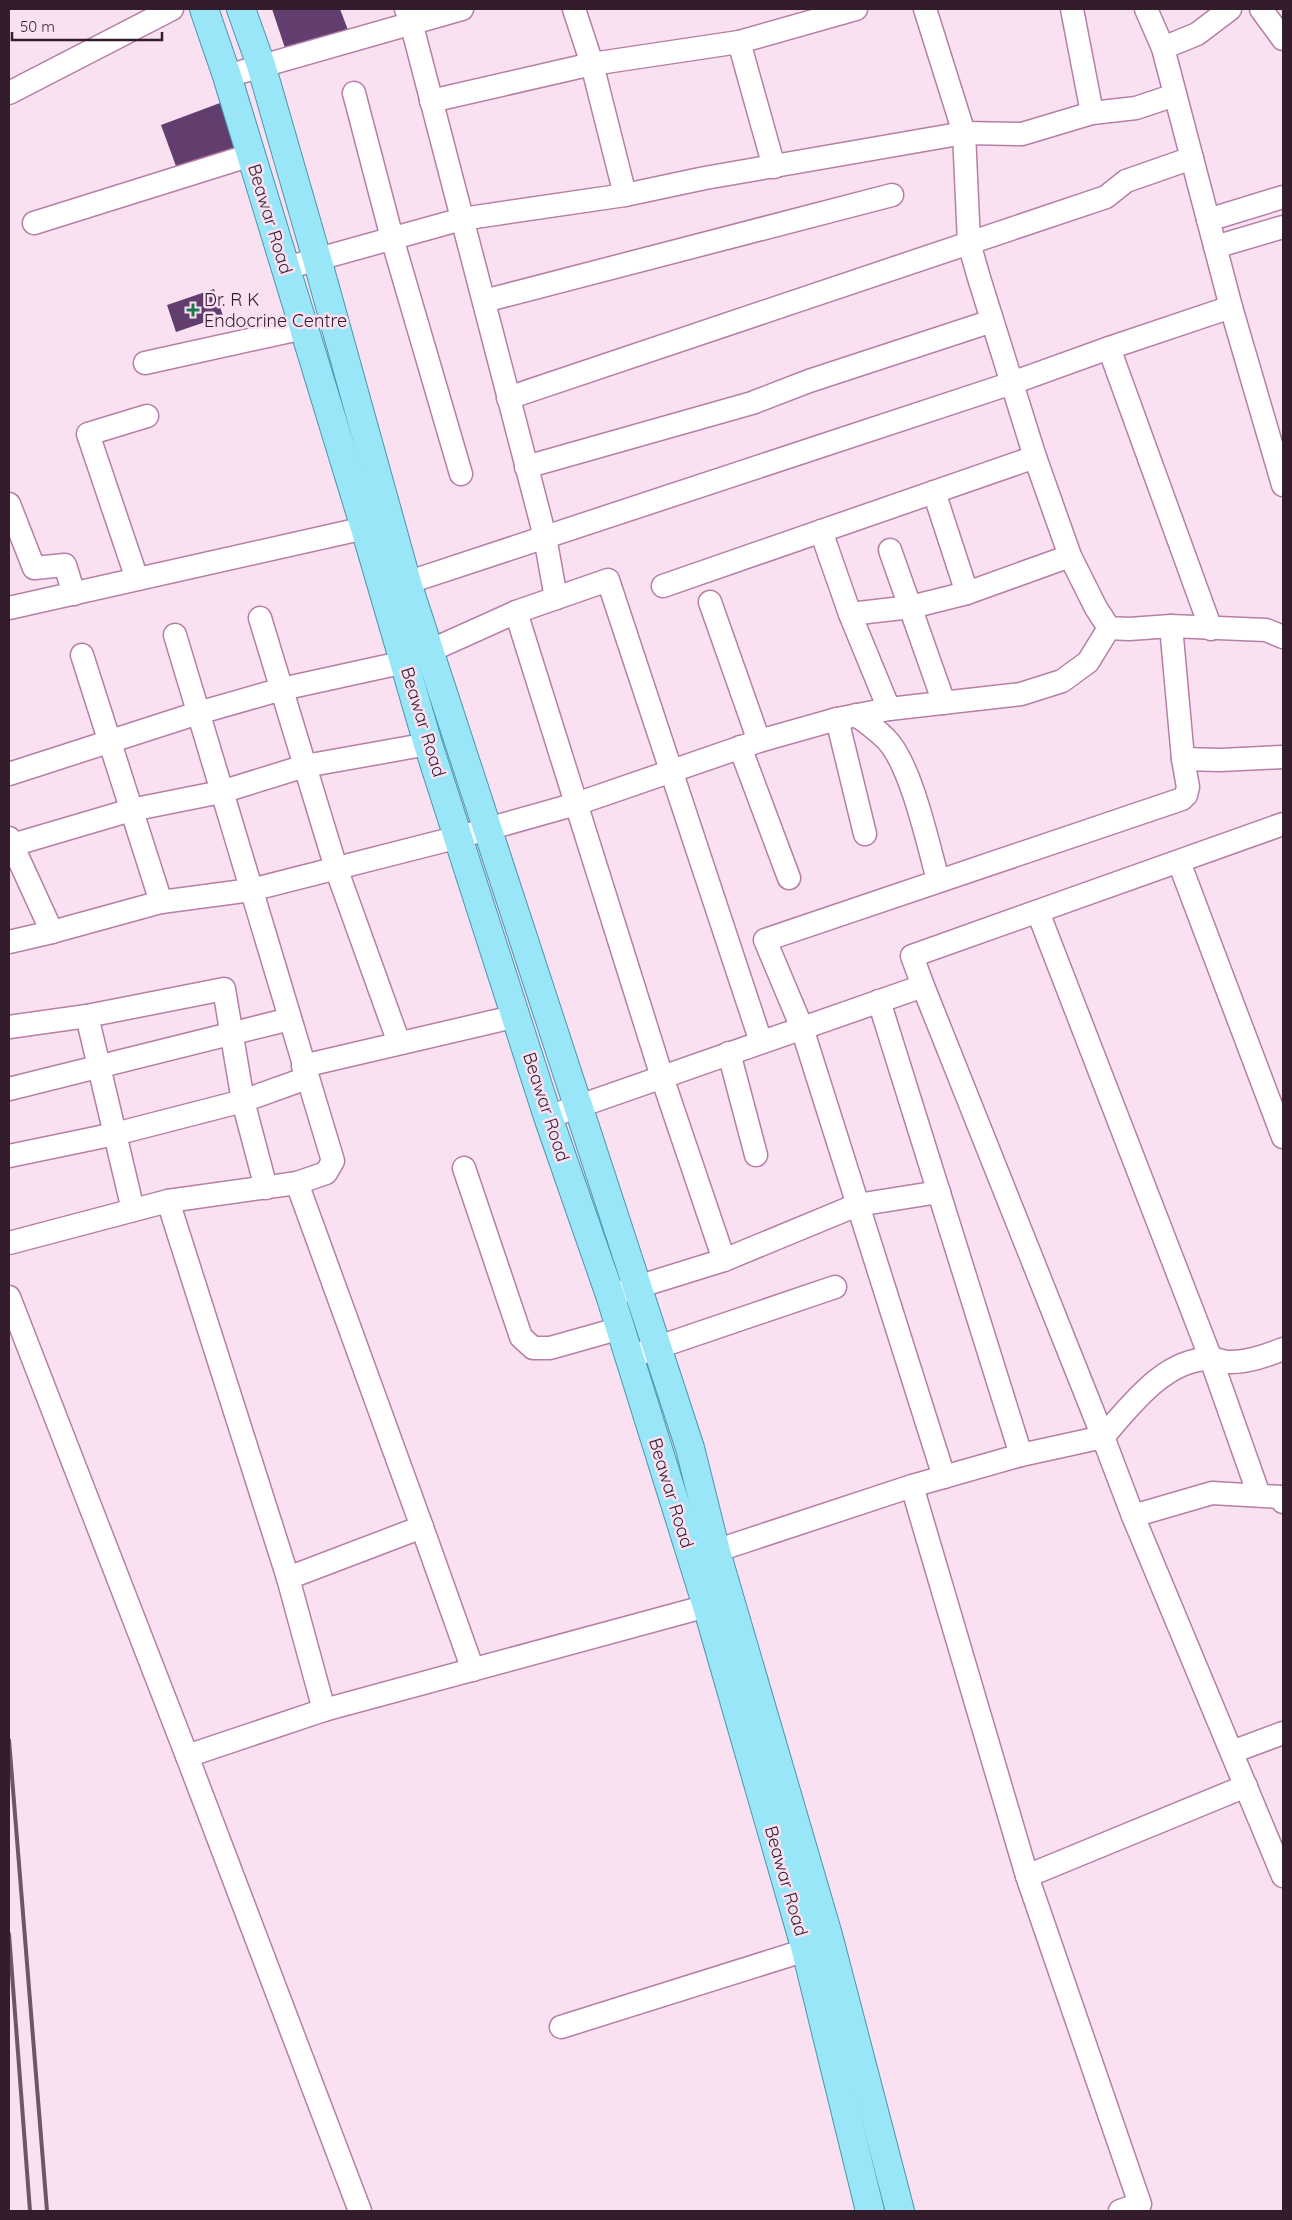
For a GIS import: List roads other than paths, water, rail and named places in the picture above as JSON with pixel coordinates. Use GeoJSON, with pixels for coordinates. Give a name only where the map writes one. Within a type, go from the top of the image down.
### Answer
{"type":"FeatureCollection","features":[{"type":"Feature","properties":{"kind":"main road","name":"Beawar Road"},"geometry":{"type":"LineString","coordinates":[[204,9],[227,76],[365,528],[430,650],[690,1448],[704,1555],[707,1606],[806,1950],[870,2211]]}},
{"type":"Feature","properties":{"kind":"main road","name":"Beawar Road"},"geometry":{"type":"LineString","coordinates":[[241,9],[260,65],[317,259],[395,587],[405,662],[428,744],[548,1117],[610,1295],[629,1357],[704,1555],[828,1935],[900,2211]]}},
{"type":"Feature","properties":{"kind":"street"},"geometry":{"type":"LineString","coordinates":[[9,93],[172,9]]}},
{"type":"Feature","properties":{"kind":"street"},"geometry":{"type":"LineString","coordinates":[[227,76],[408,15],[462,9]]}},
{"type":"Feature","properties":{"kind":"street"},"geometry":{"type":"LineString","coordinates":[[574,9],[592,64],[625,195]]}},
{"type":"Feature","properties":{"kind":"street"},"geometry":{"type":"LineString","coordinates":[[431,101],[592,64],[739,42],[856,9]]}},
{"type":"Feature","properties":{"kind":"street"},"geometry":{"type":"LineString","coordinates":[[925,9],[964,133],[969,243],[992,321],[1035,457],[1070,556],[1082,585],[1109,628]]}},
{"type":"Feature","properties":{"kind":"street"},"geometry":{"type":"LineString","coordinates":[[1072,9],[1092,113]]}},
{"type":"Feature","properties":{"kind":"street"},"geometry":{"type":"LineString","coordinates":[[1146,9],[1163,48],[1231,307],[1282,479]]}},
{"type":"Feature","properties":{"kind":"street"},"geometry":{"type":"LineString","coordinates":[[1163,48],[1197,34],[1230,9]]}},
{"type":"Feature","properties":{"kind":"street"},"geometry":{"type":"LineString","coordinates":[[1261,9],[1283,39]]}},
{"type":"Feature","properties":{"kind":"street"},"geometry":{"type":"LineString","coordinates":[[408,15],[545,537],[556,598]]}},
{"type":"Feature","properties":{"kind":"street"},"geometry":{"type":"LineString","coordinates":[[739,42],[774,167]]}},
{"type":"Feature","properties":{"kind":"street"},"geometry":{"type":"LineString","coordinates":[[354,93],[392,238],[461,474]]}},
{"type":"Feature","properties":{"kind":"street"},"geometry":{"type":"LineString","coordinates":[[286,268],[462,219],[625,195],[704,178],[964,133],[1022,134],[1092,113],[1136,108],[1175,95]]}},
{"type":"Feature","properties":{"kind":"street"},"geometry":{"type":"LineString","coordinates":[[34,223],[250,156]]}},
{"type":"Feature","properties":{"kind":"street"},"geometry":{"type":"LineString","coordinates":[[508,398],[1106,197],[1126,181],[1192,158]]}},
{"type":"Feature","properties":{"kind":"street"},"geometry":{"type":"LineString","coordinates":[[484,301],[892,195]]}},
{"type":"Feature","properties":{"kind":"street"},"geometry":{"type":"LineString","coordinates":[[1208,220],[1283,197]]}},
{"type":"Feature","properties":{"kind":"street"},"geometry":{"type":"LineString","coordinates":[[1216,247],[1283,227]]}},
{"type":"Feature","properties":{"kind":"street"},"geometry":{"type":"LineString","coordinates":[[395,587],[1012,383],[1231,307]]}},
{"type":"Feature","properties":{"kind":"street"},"geometry":{"type":"LineString","coordinates":[[526,467],[752,402],[809,380],[992,321]]}},
{"type":"Feature","properties":{"kind":"street"},"geometry":{"type":"LineString","coordinates":[[145,363],[304,328]]}},
{"type":"Feature","properties":{"kind":"street"},"geometry":{"type":"LineString","coordinates":[[1109,348],[1212,629]]}},
{"type":"Feature","properties":{"kind":"street"},"geometry":{"type":"LineString","coordinates":[[137,579],[88,434],[147,416]]}},
{"type":"Feature","properties":{"kind":"street"},"geometry":{"type":"LineString","coordinates":[[663,586],[1035,457]]}},
{"type":"Feature","properties":{"kind":"street"},"geometry":{"type":"LineString","coordinates":[[934,492],[967,593]]}},
{"type":"Feature","properties":{"kind":"street"},"geometry":{"type":"LineString","coordinates":[[9,504],[34,568],[65,565],[74,594]]}},
{"type":"Feature","properties":{"kind":"street"},"geometry":{"type":"LineString","coordinates":[[9,608],[365,528]]}},
{"type":"Feature","properties":{"kind":"street"},"geometry":{"type":"LineString","coordinates":[[821,531],[850,614],[866,713],[866,834]]}},
{"type":"Feature","properties":{"kind":"street"},"geometry":{"type":"LineString","coordinates":[[890,550],[944,703]]}},
{"type":"Feature","properties":{"kind":"street"},"geometry":{"type":"LineString","coordinates":[[850,614],[911,607],[967,593],[1070,556]]}},
{"type":"Feature","properties":{"kind":"street"},"geometry":{"type":"LineString","coordinates":[[9,774],[198,713],[282,689],[405,662],[516,612],[608,580],[761,1042]]}},
{"type":"Feature","properties":{"kind":"street"},"geometry":{"type":"LineString","coordinates":[[710,602],[789,878]]}},
{"type":"Feature","properties":{"kind":"street"},"geometry":{"type":"LineString","coordinates":[[516,612],[662,1077],[724,1260]]}},
{"type":"Feature","properties":{"kind":"street"},"geometry":{"type":"LineString","coordinates":[[260,618],[336,868],[399,1043]]}},
{"type":"Feature","properties":{"kind":"street"},"geometry":{"type":"LineString","coordinates":[[944,1477],[802,1028],[765,940],[1182,799],[1186,795],[1186,772],[1171,626]]}},
{"type":"Feature","properties":{"kind":"street"},"geometry":{"type":"LineString","coordinates":[[1109,628],[1130,629],[1171,626],[1266,630],[1282,634]]}},
{"type":"Feature","properties":{"kind":"street"},"geometry":{"type":"LineString","coordinates":[[9,942],[160,902],[251,890],[459,837],[576,804],[750,744],[866,713],[1021,694],[1062,681],[1088,662],[1109,628]]}},
{"type":"Feature","properties":{"kind":"street"},"geometry":{"type":"LineString","coordinates":[[9,1243],[168,1202],[297,1184],[326,1173],[333,1161],[175,636]]}},
{"type":"Feature","properties":{"kind":"street"},"geometry":{"type":"LineString","coordinates":[[82,655],[160,902]]}},
{"type":"Feature","properties":{"kind":"street"},"geometry":{"type":"LineString","coordinates":[[866,713],[898,755],[908,779],[938,880]]}},
{"type":"Feature","properties":{"kind":"street"},"geometry":{"type":"LineString","coordinates":[[52,932],[10,843],[131,810],[221,792],[305,766],[428,744]]}},
{"type":"Feature","properties":{"kind":"street"},"geometry":{"type":"LineString","coordinates":[[1186,772],[1220,760],[1283,757]]}},
{"type":"Feature","properties":{"kind":"street"},"geometry":{"type":"LineString","coordinates":[[1283,824],[912,956],[1133,1516],[1283,1876]]}},
{"type":"Feature","properties":{"kind":"street"},"geometry":{"type":"LineString","coordinates":[[1179,862],[1283,1137]]}},
{"type":"Feature","properties":{"kind":"street"},"geometry":{"type":"LineString","coordinates":[[1038,912],[1211,1359],[1259,1495]]}},
{"type":"Feature","properties":{"kind":"street"},"geometry":{"type":"LineString","coordinates":[[548,1117],[923,986]]}},
{"type":"Feature","properties":{"kind":"street"},"geometry":{"type":"LineString","coordinates":[[9,1027],[87,1016],[224,989],[243,1101],[266,1188]]}},
{"type":"Feature","properties":{"kind":"street"},"geometry":{"type":"LineString","coordinates":[[879,1001],[1021,1455]]}},
{"type":"Feature","properties":{"kind":"street"},"geometry":{"type":"LineString","coordinates":[[87,1016],[133,1210]]}},
{"type":"Feature","properties":{"kind":"street"},"geometry":{"type":"LineString","coordinates":[[9,1156],[115,1134],[243,1101],[305,1072],[399,1043],[517,1016]]}},
{"type":"Feature","properties":{"kind":"street"},"geometry":{"type":"LineString","coordinates":[[9,1089],[232,1035],[290,1019]]}},
{"type":"Feature","properties":{"kind":"street"},"geometry":{"type":"LineString","coordinates":[[729,1053],[756,1155]]}},
{"type":"Feature","properties":{"kind":"street"},"geometry":{"type":"LineString","coordinates":[[464,1168],[521,1337],[533,1348],[550,1348],[621,1328]]}},
{"type":"Feature","properties":{"kind":"street"},"geometry":{"type":"LineString","coordinates":[[297,1184],[473,1670]]}},
{"type":"Feature","properties":{"kind":"street"},"geometry":{"type":"LineString","coordinates":[[610,1295],[724,1260],[857,1205],[939,1192]]}},
{"type":"Feature","properties":{"kind":"street"},"geometry":{"type":"LineString","coordinates":[[168,1202],[288,1578],[324,1710]]}},
{"type":"Feature","properties":{"kind":"street"},"geometry":{"type":"LineString","coordinates":[[629,1357],[656,1346],[835,1287]]}},
{"type":"Feature","properties":{"kind":"street"},"geometry":{"type":"LineString","coordinates":[[9,1297],[187,1756],[360,2211]]}},
{"type":"Feature","properties":{"kind":"street"},"geometry":{"type":"LineString","coordinates":[[704,1555],[912,1486],[1021,1455],[1103,1437],[1137,1397],[1163,1375],[1192,1362],[1211,1359],[1228,1362],[1247,1360],[1283,1349]]}},
{"type":"Feature","properties":{"kind":"street"},"geometry":{"type":"LineString","coordinates":[[912,1486],[1027,1876],[1140,2204],[1120,2211]]}},
{"type":"Feature","properties":{"kind":"street"},"geometry":{"type":"LineString","coordinates":[[1133,1516],[1212,1492],[1281,1496],[1283,1502]]}},
{"type":"Feature","properties":{"kind":"street"},"geometry":{"type":"LineString","coordinates":[[288,1578],[422,1527]]}},
{"type":"Feature","properties":{"kind":"street"},"geometry":{"type":"LineString","coordinates":[[187,1756],[324,1710],[707,1606]]}},
{"type":"Feature","properties":{"kind":"street"},"geometry":{"type":"LineString","coordinates":[[1232,1752],[1283,1732]]}},
{"type":"Feature","properties":{"kind":"street"},"geometry":{"type":"LineString","coordinates":[[1027,1876],[1246,1786]]}},
{"type":"Feature","properties":{"kind":"street"},"geometry":{"type":"LineString","coordinates":[[561,2028],[806,1950]]}},
{"type":"Feature","properties":{"kind":"railway"},"geometry":{"type":"LineString","coordinates":[[9,1740],[47,2211]]}},
{"type":"Feature","properties":{"kind":"railway"},"geometry":{"type":"LineString","coordinates":[[9,1934],[30,2211]]}},
{"type":"Feature","properties":{"kind":"place","name":"Dr. R K Endocrine Centre"},"geometry":{"type":"Point","coordinates":[193,310]}}]}
